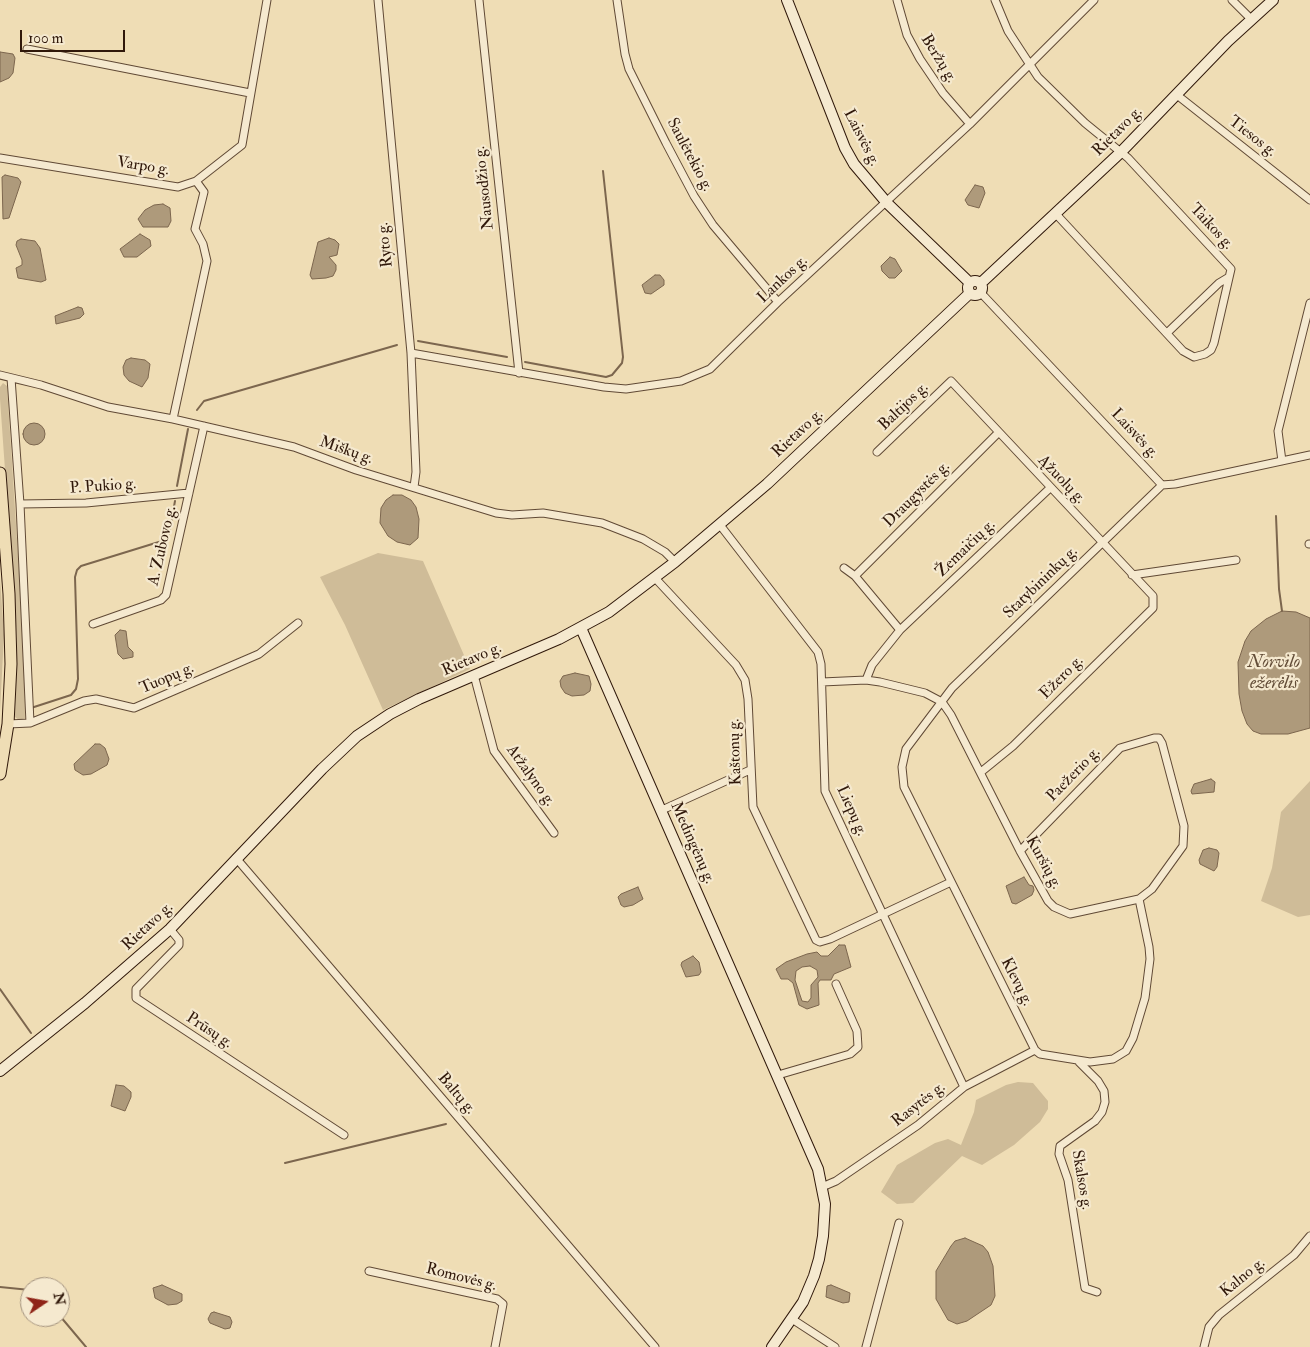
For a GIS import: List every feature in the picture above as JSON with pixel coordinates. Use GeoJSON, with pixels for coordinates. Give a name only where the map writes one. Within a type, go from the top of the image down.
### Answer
{"type":"FeatureCollection","features":[{"type":"Feature","properties":{"kind":"main road","name":"Laisvės g."},"geometry":{"type":"LineString","coordinates":[[787,0],[845,148],[867,181],[887,203],[975,288]]}},
{"type":"Feature","properties":{"kind":"main road","name":"Rietavo g."},"geometry":{"type":"LineString","coordinates":[[0,1071],[85,1003],[170,929],[322,769],[358,736],[390,714],[581,628],[609,612],[655,578],[720,525],[1121,152],[1251,19],[1273,0]]}},
{"type":"Feature","properties":{"kind":"main road"},"geometry":{"type":"LineString","coordinates":[[0,472],[10,621],[8,724],[0,774]]}},
{"type":"Feature","properties":{"kind":"main road","name":"Medingėnų g."},"geometry":{"type":"LineString","coordinates":[[581,628],[813,1153],[822,1187],[825,1220],[819,1258],[809,1288],[792,1318],[772,1347]]}},
{"type":"Feature","properties":{"kind":"street","name":"Varpo g."},"geometry":{"type":"LineString","coordinates":[[0,158],[178,187],[196,181],[242,145],[267,0]]}},
{"type":"Feature","properties":{"kind":"street","name":"Ryto g."},"geometry":{"type":"LineString","coordinates":[[378,0],[411,353],[416,472],[414,487]]}},
{"type":"Feature","properties":{"kind":"street","name":"Nausodžio g."},"geometry":{"type":"LineString","coordinates":[[480,0],[519,373]]}},
{"type":"Feature","properties":{"kind":"street","name":"Saulėtekio g."},"geometry":{"type":"LineString","coordinates":[[617,0],[629,69],[686,181],[713,225],[778,302]]}},
{"type":"Feature","properties":{"kind":"street","name":"Beržų g."},"geometry":{"type":"LineString","coordinates":[[897,0],[907,35],[920,59],[942,93],[970,124]]}},
{"type":"Feature","properties":{"kind":"street","name":"Taikos g."},"geometry":{"type":"LineString","coordinates":[[995,0],[1008,31],[1028,65],[1061,101],[1121,152],[1231,269],[1211,350],[1200,356],[1188,355],[1055,213]]}},
{"type":"Feature","properties":{"kind":"street","name":"Lankos g."},"geometry":{"type":"LineString","coordinates":[[411,353],[519,373],[626,389],[681,381],[710,369],[778,302],[887,203],[970,124],[1094,0]]}},
{"type":"Feature","properties":{"kind":"street"},"geometry":{"type":"LineString","coordinates":[[1232,0],[1251,19]]}},
{"type":"Feature","properties":{"kind":"street"},"geometry":{"type":"LineString","coordinates":[[27,48],[250,93]]}},
{"type":"Feature","properties":{"kind":"street","name":"Tiesos g."},"geometry":{"type":"LineString","coordinates":[[1177,95],[1310,200]]}},
{"type":"Feature","properties":{"kind":"street"},"geometry":{"type":"LineString","coordinates":[[173,419],[207,261],[203,244],[195,229],[204,192],[196,181]]}},
{"type":"Feature","properties":{"kind":"street"},"geometry":{"type":"LineString","coordinates":[[1166,333],[1229,277]]}},
{"type":"Feature","properties":{"kind":"street","name":"Laisvės g."},"geometry":{"type":"LineString","coordinates":[[975,288],[1162,485]]}},
{"type":"Feature","properties":{"kind":"street"},"geometry":{"type":"LineString","coordinates":[[1282,461],[1278,431],[1310,303]]}},
{"type":"Feature","properties":{"kind":"street","name":"Miškų g."},"geometry":{"type":"LineString","coordinates":[[0,376],[108,407],[173,419],[294,447],[356,470],[503,515],[543,513],[602,523],[643,539],[665,552],[675,562]]}},
{"type":"Feature","properties":{"kind":"street"},"geometry":{"type":"LineString","coordinates":[[11,378],[20,504],[30,723]]}},
{"type":"Feature","properties":{"kind":"street","name":"Ąžuolų g."},"geometry":{"type":"LineString","coordinates":[[951,381],[1153,596]]}},
{"type":"Feature","properties":{"kind":"street","name":"Baltijos g."},"geometry":{"type":"LineString","coordinates":[[877,452],[951,381]]}},
{"type":"Feature","properties":{"kind":"street","name":"A. Zubovo g."},"geometry":{"type":"LineString","coordinates":[[93,624],[161,600],[166,595],[204,426]]}},
{"type":"Feature","properties":{"kind":"street","name":"Draugystės g."},"geometry":{"type":"LineString","coordinates":[[854,576],[998,433]]}},
{"type":"Feature","properties":{"kind":"street"},"geometry":{"type":"LineString","coordinates":[[1162,485],[1175,484],[1310,455]]}},
{"type":"Feature","properties":{"kind":"street","name":"Statybininkų g."},"geometry":{"type":"LineString","coordinates":[[942,702],[952,688],[1162,485]]}},
{"type":"Feature","properties":{"kind":"street","name":"Žemaičių g."},"geometry":{"type":"LineString","coordinates":[[866,680],[872,665],[900,630],[1050,488]]}},
{"type":"Feature","properties":{"kind":"street","name":"P. Pukio g."},"geometry":{"type":"LineString","coordinates":[[20,504],[86,503],[189,493]]}},
{"type":"Feature","properties":{"kind":"street","name":"Liepų g."},"geometry":{"type":"LineString","coordinates":[[720,525],[818,652],[822,682],[825,791],[964,1087]]}},
{"type":"Feature","properties":{"kind":"street"},"geometry":{"type":"LineString","coordinates":[[1132,575],[1236,560]]}},
{"type":"Feature","properties":{"kind":"street"},"geometry":{"type":"LineString","coordinates":[[844,568],[854,576],[900,630]]}},
{"type":"Feature","properties":{"kind":"street","name":"Kaštonų g."},"geometry":{"type":"LineString","coordinates":[[655,578],[741,672],[748,698],[750,770],[755,816],[812,936],[820,942],[884,915]]}},
{"type":"Feature","properties":{"kind":"street","name":"Ežero g."},"geometry":{"type":"LineString","coordinates":[[981,772],[1013,746],[1152,608],[1153,596]]}},
{"type":"Feature","properties":{"kind":"street","name":"Tuopų g."},"geometry":{"type":"LineString","coordinates":[[8,724],[30,723],[84,701],[96,699],[134,708],[259,654],[298,622]]}},
{"type":"Feature","properties":{"kind":"street","name":"Atžalyno g."},"geometry":{"type":"LineString","coordinates":[[474,675],[494,751],[554,833]]}},
{"type":"Feature","properties":{"kind":"street"},"geometry":{"type":"LineString","coordinates":[[822,682],[866,680],[925,693],[942,702]]}},
{"type":"Feature","properties":{"kind":"street","name":"Kuršių g."},"geometry":{"type":"LineString","coordinates":[[942,702],[952,715],[1020,851],[1048,900],[1061,912],[1070,914],[1139,899]]}},
{"type":"Feature","properties":{"kind":"street","name":"Klevų g."},"geometry":{"type":"LineString","coordinates":[[942,702],[906,750],[902,776],[908,796],[1035,1050]]}},
{"type":"Feature","properties":{"kind":"street","name":"Paežerio g."},"geometry":{"type":"LineString","coordinates":[[1020,851],[1120,748],[1159,738],[1162,742],[1184,826],[1183,846],[1152,889],[1139,899]]}},
{"type":"Feature","properties":{"kind":"street"},"geometry":{"type":"LineString","coordinates":[[662,810],[750,770]]}},
{"type":"Feature","properties":{"kind":"street","name":"Baltų g."},"geometry":{"type":"LineString","coordinates":[[236,858],[655,1347]]}},
{"type":"Feature","properties":{"kind":"street"},"geometry":{"type":"LineString","coordinates":[[884,915],[951,882]]}},
{"type":"Feature","properties":{"kind":"street"},"geometry":{"type":"LineString","coordinates":[[1035,1050],[1049,1057],[1079,1062],[1103,1061],[1120,1056],[1126,1051],[1133,1038],[1145,998],[1150,953],[1139,899]]}},
{"type":"Feature","properties":{"kind":"street","name":"Prūsų g."},"geometry":{"type":"LineString","coordinates":[[170,929],[179,940],[179,945],[136,989],[136,998],[344,1135]]}},
{"type":"Feature","properties":{"kind":"street"},"geometry":{"type":"LineString","coordinates":[[777,1073],[850,1054],[858,1047],[857,1031],[836,984]]}},
{"type":"Feature","properties":{"kind":"street","name":"Rasytės g."},"geometry":{"type":"LineString","coordinates":[[822,1187],[836,1181],[918,1125],[964,1087],[1035,1050]]}},
{"type":"Feature","properties":{"kind":"street","name":"Skalsos g."},"geometry":{"type":"LineString","coordinates":[[1079,1062],[1098,1080],[1104,1091],[1105,1102],[1102,1112],[1095,1121],[1060,1146],[1059,1154],[1068,1180],[1085,1288],[1097,1292]]}},
{"type":"Feature","properties":{"kind":"street"},"geometry":{"type":"LineString","coordinates":[[866,1347],[899,1223]]}},
{"type":"Feature","properties":{"kind":"street","name":"Kalno g."},"geometry":{"type":"LineString","coordinates":[[1204,1347],[1209,1327],[1219,1315],[1294,1255],[1310,1236]]}},
{"type":"Feature","properties":{"kind":"street","name":"Romovės g."},"geometry":{"type":"LineString","coordinates":[[369,1271],[497,1299],[503,1304],[495,1347]]}},
{"type":"Feature","properties":{"kind":"street"},"geometry":{"type":"LineString","coordinates":[[792,1318],[835,1347]]}},
{"type":"Feature","properties":{"kind":"shaded area"},"geometry":{"type":"Polygon","coordinates":[[[3,383],[7,386],[24,649],[25,718],[19,720],[15,717],[17,640],[0,399],[0,387],[3,383]]]}},
{"type":"Feature","properties":{"kind":"shaded area"},"geometry":{"type":"Polygon","coordinates":[[[378,553],[423,561],[470,669],[383,710],[345,625],[320,577],[378,553]]]}},
{"type":"Feature","properties":{"kind":"shaded area"},"geometry":{"type":"Polygon","coordinates":[[[0,578],[4,635],[0,712],[0,578]]]}},
{"type":"Feature","properties":{"kind":"shaded area"},"geometry":{"type":"Polygon","coordinates":[[[1310,781],[1310,915],[1298,917],[1261,901],[1272,868],[1281,812],[1310,781]]]}},
{"type":"Feature","properties":{"kind":"shaded area"},"geometry":{"type":"Polygon","coordinates":[[[1018,1082],[1033,1083],[1048,1101],[1048,1109],[1040,1122],[1014,1145],[982,1165],[962,1156],[913,1203],[897,1204],[881,1192],[897,1165],[935,1143],[948,1139],[961,1145],[974,1112],[976,1100],[1006,1085],[1018,1082]]]}},
{"type":"Feature","properties":{"kind":"water"},"geometry":{"type":"Polygon","coordinates":[[[0,52],[13,54],[15,58],[13,73],[9,78],[0,82],[0,52]]]}},
{"type":"Feature","properties":{"kind":"water"},"geometry":{"type":"Polygon","coordinates":[[[5,175],[18,178],[21,182],[9,218],[3,219],[2,177],[5,175]]]}},
{"type":"Feature","properties":{"kind":"water"},"geometry":{"type":"Polygon","coordinates":[[[975,185],[983,187],[985,193],[979,208],[968,205],[965,200],[975,185]]]}},
{"type":"Feature","properties":{"kind":"water"},"geometry":{"type":"Polygon","coordinates":[[[163,204],[170,208],[171,221],[168,227],[143,227],[138,219],[145,210],[154,205],[163,204]]]}},
{"type":"Feature","properties":{"kind":"water"},"geometry":{"type":"Polygon","coordinates":[[[140,234],[150,240],[151,246],[137,257],[124,257],[120,249],[140,234]]]}},
{"type":"Feature","properties":{"kind":"water"},"geometry":{"type":"Polygon","coordinates":[[[329,238],[339,244],[337,255],[329,257],[336,265],[336,270],[333,276],[312,279],[310,275],[318,242],[329,238]]]}},
{"type":"Feature","properties":{"kind":"water"},"geometry":{"type":"Polygon","coordinates":[[[21,239],[35,241],[40,248],[46,280],[41,282],[18,278],[16,268],[22,265],[22,260],[16,245],[17,241],[21,239]]]}},
{"type":"Feature","properties":{"kind":"water"},"geometry":{"type":"Polygon","coordinates":[[[890,257],[895,259],[902,271],[895,278],[889,278],[882,271],[881,266],[890,257]]]}},
{"type":"Feature","properties":{"kind":"water"},"geometry":{"type":"Polygon","coordinates":[[[655,275],[660,275],[664,280],[664,285],[651,294],[645,293],[642,285],[655,275]]]}},
{"type":"Feature","properties":{"kind":"water"},"geometry":{"type":"Polygon","coordinates":[[[78,307],[82,308],[84,314],[80,318],[56,324],[55,316],[78,307]]]}},
{"type":"Feature","properties":{"kind":"water"},"geometry":{"type":"Polygon","coordinates":[[[131,358],[145,360],[150,364],[148,378],[142,387],[129,381],[124,375],[123,367],[126,360],[131,358]]]}},
{"type":"Feature","properties":{"kind":"water"},"geometry":{"type":"Polygon","coordinates":[[[34,423],[42,426],[45,434],[42,442],[34,445],[26,442],[23,434],[26,426],[34,423]]]}},
{"type":"Feature","properties":{"kind":"water"},"geometry":{"type":"Polygon","coordinates":[[[393,495],[402,495],[411,500],[416,507],[419,519],[418,538],[410,545],[397,542],[388,536],[380,523],[381,508],[386,500],[393,495]]]}},
{"type":"Feature","properties":{"kind":"water","name":"Norvilo ežerėlis"},"geometry":{"type":"Polygon","coordinates":[[[1282,611],[1296,612],[1310,618],[1310,728],[1288,734],[1261,734],[1253,731],[1247,724],[1242,711],[1239,694],[1238,662],[1245,641],[1251,631],[1266,619],[1282,611]]]}},
{"type":"Feature","properties":{"kind":"water"},"geometry":{"type":"Polygon","coordinates":[[[120,630],[126,631],[128,647],[133,652],[133,657],[123,659],[118,654],[115,635],[120,630]]]}},
{"type":"Feature","properties":{"kind":"water"},"geometry":{"type":"Polygon","coordinates":[[[575,673],[589,676],[590,691],[584,695],[572,696],[565,693],[561,687],[560,681],[563,676],[575,673]]]}},
{"type":"Feature","properties":{"kind":"water"},"geometry":{"type":"Polygon","coordinates":[[[95,744],[100,744],[105,748],[109,759],[107,765],[91,774],[83,775],[75,770],[74,764],[95,744]]]}},
{"type":"Feature","properties":{"kind":"water"},"geometry":{"type":"Polygon","coordinates":[[[1211,779],[1215,782],[1214,792],[1192,794],[1191,791],[1194,784],[1211,779]]]}},
{"type":"Feature","properties":{"kind":"water"},"geometry":{"type":"Polygon","coordinates":[[[1209,848],[1217,850],[1219,853],[1217,867],[1214,871],[1200,864],[1199,860],[1203,850],[1209,848]]]}},
{"type":"Feature","properties":{"kind":"water"},"geometry":{"type":"Polygon","coordinates":[[[1024,877],[1029,885],[1033,886],[1032,895],[1016,904],[1012,903],[1006,886],[1024,877]]]}},
{"type":"Feature","properties":{"kind":"water"},"geometry":{"type":"Polygon","coordinates":[[[638,887],[643,899],[633,905],[624,907],[621,905],[618,897],[638,887]]]}},
{"type":"Feature","properties":{"kind":"water"},"geometry":{"type":"Polygon","coordinates":[[[839,945],[845,945],[851,967],[834,974],[831,980],[820,980],[818,983],[819,1005],[807,1009],[799,1005],[793,983],[788,979],[781,979],[776,969],[786,962],[807,954],[817,952],[821,956],[828,956],[839,945]],[[810,966],[802,967],[796,971],[795,980],[802,1001],[808,1002],[811,998],[811,985],[818,977],[817,970],[810,966]]]}},
{"type":"Feature","properties":{"kind":"water"},"geometry":{"type":"Polygon","coordinates":[[[693,956],[699,962],[701,972],[699,975],[686,977],[681,965],[682,962],[693,956]]]}},
{"type":"Feature","properties":{"kind":"water"},"geometry":{"type":"Polygon","coordinates":[[[116,1085],[124,1086],[131,1092],[131,1097],[125,1111],[111,1106],[116,1085]]]}},
{"type":"Feature","properties":{"kind":"water"},"geometry":{"type":"Polygon","coordinates":[[[965,1238],[983,1246],[988,1252],[993,1266],[995,1296],[991,1305],[967,1321],[957,1324],[948,1320],[936,1299],[936,1271],[955,1241],[965,1238]]]}},
{"type":"Feature","properties":{"kind":"water"},"geometry":{"type":"Polygon","coordinates":[[[162,1285],[182,1294],[182,1301],[177,1304],[168,1305],[155,1298],[153,1288],[162,1285]]]}},
{"type":"Feature","properties":{"kind":"water"},"geometry":{"type":"Polygon","coordinates":[[[831,1285],[850,1293],[849,1302],[843,1303],[826,1297],[827,1286],[831,1285]]]}},
{"type":"Feature","properties":{"kind":"water"},"geometry":{"type":"Polygon","coordinates":[[[214,1312],[230,1317],[232,1322],[230,1328],[225,1329],[210,1323],[208,1319],[211,1313],[214,1312]]]}},
{"type":"Feature","properties":{"kind":"waterway"},"geometry":{"type":"LineString","coordinates":[[525,362],[606,377],[612,375],[622,363],[623,357],[603,171]]}},
{"type":"Feature","properties":{"kind":"waterway"},"geometry":{"type":"LineString","coordinates":[[418,341],[507,357]]}},
{"type":"Feature","properties":{"kind":"waterway"},"geometry":{"type":"LineString","coordinates":[[197,410],[204,401],[397,345]]}},
{"type":"Feature","properties":{"kind":"waterway"},"geometry":{"type":"LineString","coordinates":[[177,486],[188,429]]}},
{"type":"Feature","properties":{"kind":"waterway"},"geometry":{"type":"LineString","coordinates":[[31,708],[71,695],[76,689],[78,679],[75,577],[77,570],[81,566],[162,541],[169,534],[175,501]]}},
{"type":"Feature","properties":{"kind":"waterway"},"geometry":{"type":"LineString","coordinates":[[1276,516],[1279,589],[1282,611]]}},
{"type":"Feature","properties":{"kind":"waterway"},"geometry":{"type":"LineString","coordinates":[[0,989],[31,1033]]}},
{"type":"Feature","properties":{"kind":"waterway"},"geometry":{"type":"LineString","coordinates":[[285,1163],[446,1124]]}},
{"type":"Feature","properties":{"kind":"waterway"},"geometry":{"type":"LineString","coordinates":[[0,1287],[20,1289]]}},
{"type":"Feature","properties":{"kind":"waterway"},"geometry":{"type":"LineString","coordinates":[[69,1327],[86,1347]]}}]}
